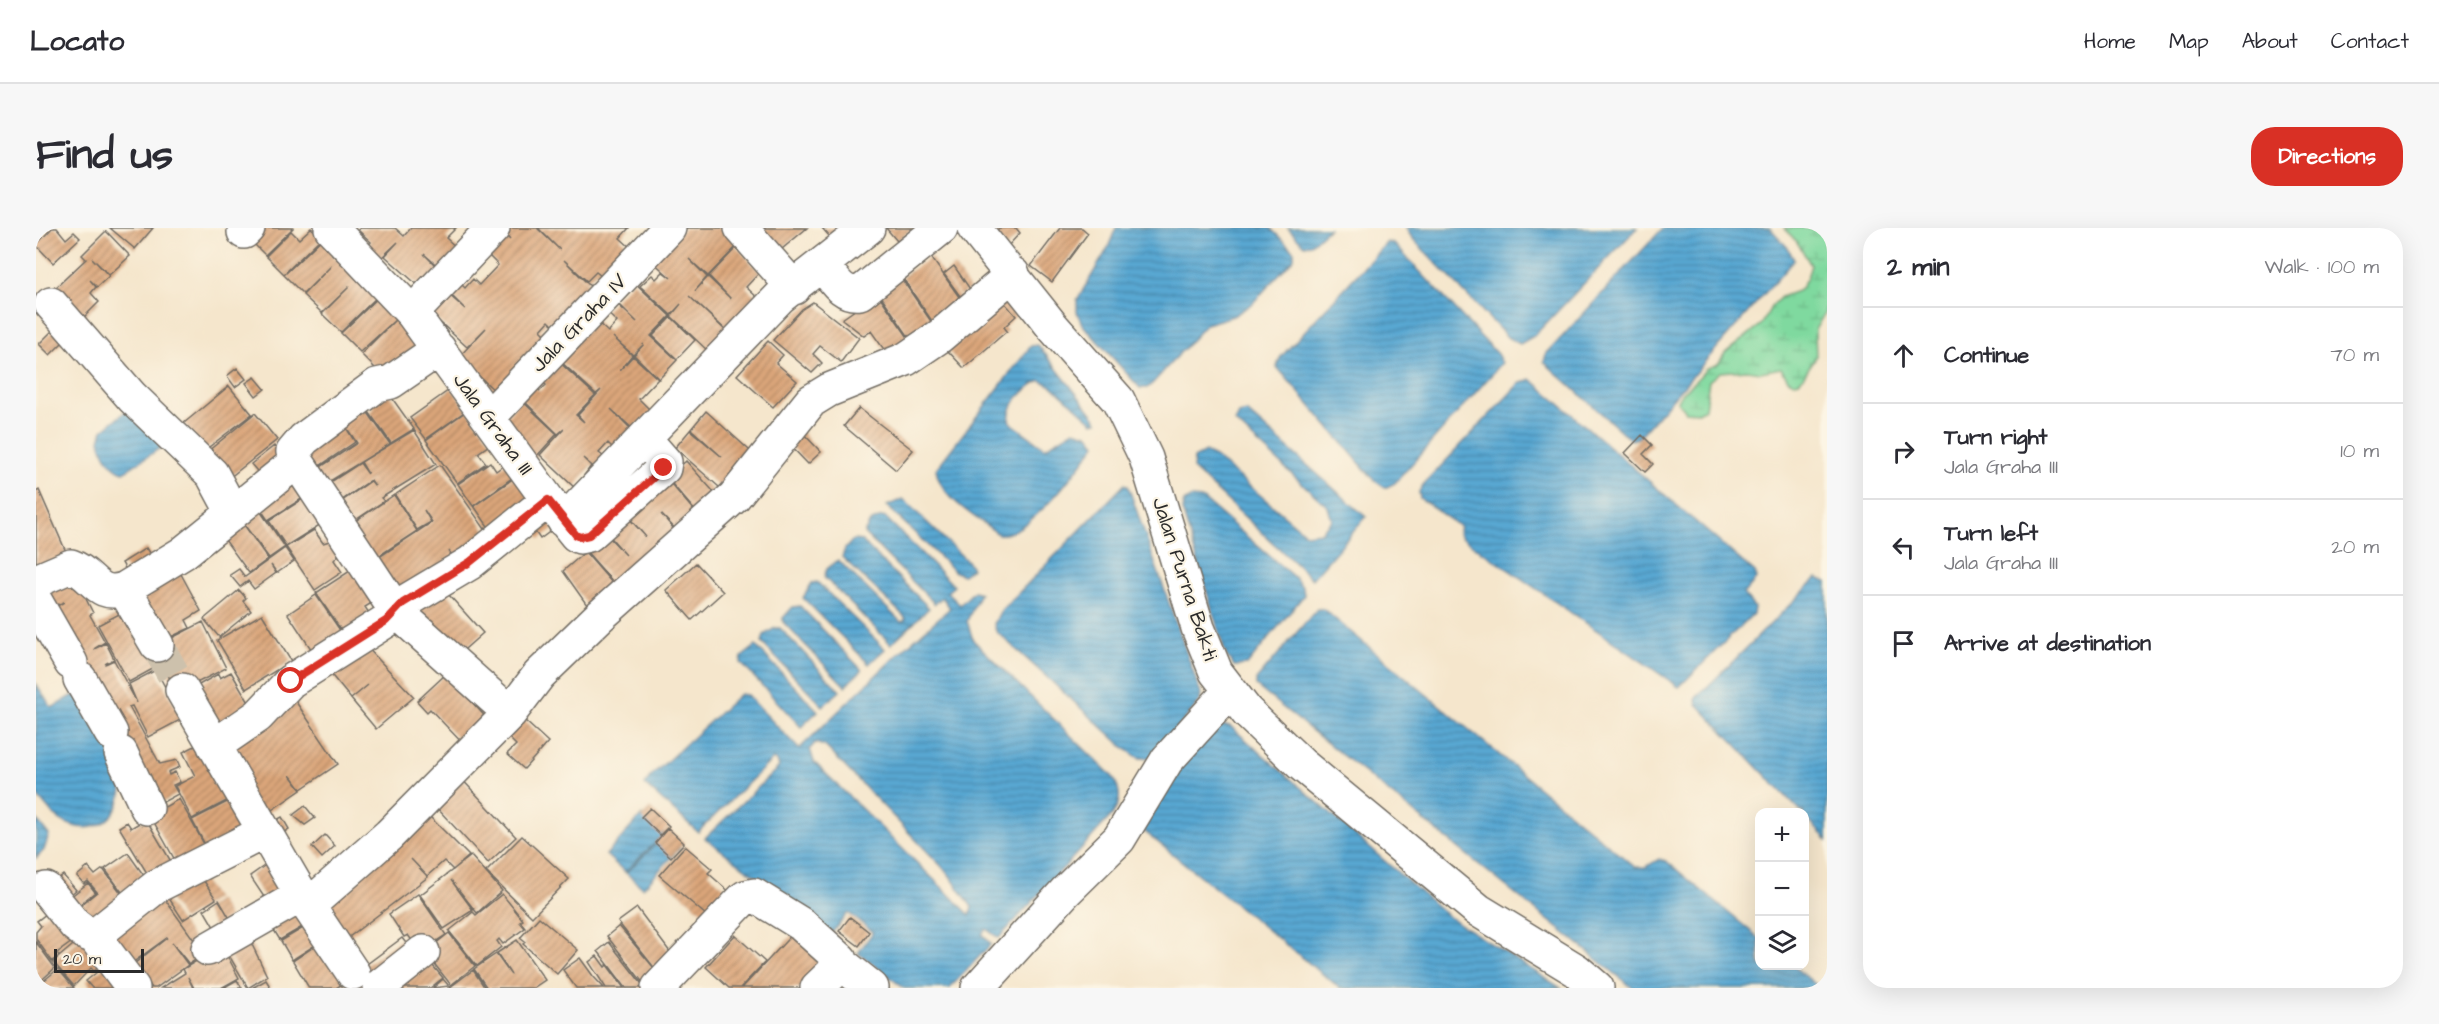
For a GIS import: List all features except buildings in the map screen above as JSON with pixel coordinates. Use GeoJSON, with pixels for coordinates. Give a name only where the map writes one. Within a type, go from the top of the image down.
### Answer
{"type":"FeatureCollection","features":[{"type":"Feature","properties":{"kind":"street","name":"Jala Graha III"},"geometry":{"type":"LineString","coordinates":[[331,228],[412,313],[556,511],[580,537],[589,535],[664,468],[665,462],[644,438],[780,297],[794,288]]}},
{"type":"Feature","properties":{"kind":"street"},"geometry":{"type":"LineString","coordinates":[[412,313],[493,228]]}},
{"type":"Feature","properties":{"kind":"street","name":"Jala Graha IV"},"geometry":{"type":"LineString","coordinates":[[489,417],[669,228]]}},
{"type":"Feature","properties":{"kind":"street"},"geometry":{"type":"LineString","coordinates":[[741,228],[794,288],[868,228]]}},
{"type":"Feature","properties":{"kind":"street"},"geometry":{"type":"LineString","coordinates":[[823,266],[845,292],[860,293],[941,228]]}},
{"type":"Feature","properties":{"kind":"street","name":"Jalan Purna Bakti"},"geometry":{"type":"LineString","coordinates":[[974,228],[1053,327],[1118,400],[1146,459],[1198,628],[1216,672],[1247,712],[1301,764],[1478,910],[1576,970],[1597,988]]}},
{"type":"Feature","properties":{"kind":"street"},"geometry":{"type":"LineString","coordinates":[[208,949],[305,900],[389,836],[510,713],[548,667],[734,497],[811,401],[829,390],[906,359],[939,336],[1013,274]]}},
{"type":"Feature","properties":{"kind":"street"},"geometry":{"type":"LineString","coordinates":[[51,304],[132,397],[212,474],[233,513]]}},
{"type":"Feature","properties":{"kind":"street"},"geometry":{"type":"LineString","coordinates":[[439,349],[391,382],[376,385],[304,439],[292,452],[296,462],[396,611],[510,713]]}},
{"type":"Feature","properties":{"kind":"street"},"geometry":{"type":"LineString","coordinates":[[46,577],[71,566],[104,591],[112,593],[124,589],[183,553],[296,462]]}},
{"type":"Feature","properties":{"kind":"street"},"geometry":{"type":"LineString","coordinates":[[214,746],[258,716],[291,681],[386,621],[403,603],[556,511]]}},
{"type":"Feature","properties":{"kind":"street"},"geometry":{"type":"LineString","coordinates":[[124,589],[157,645]]}},
{"type":"Feature","properties":{"kind":"street"},"geometry":{"type":"LineString","coordinates":[[36,602],[116,743],[147,808]]}},
{"type":"Feature","properties":{"kind":"street"},"geometry":{"type":"LineString","coordinates":[[182,690],[305,900],[366,979],[423,952]]}},
{"type":"Feature","properties":{"kind":"street"},"geometry":{"type":"LineString","coordinates":[[978,988],[1065,891],[1119,839],[1167,760],[1230,691]]}},
{"type":"Feature","properties":{"kind":"street"},"geometry":{"type":"LineString","coordinates":[[95,933],[157,886],[264,832]]}},
{"type":"Feature","properties":{"kind":"street"},"geometry":{"type":"LineString","coordinates":[[46,890],[75,925],[95,933],[133,988]]}},
{"type":"Feature","properties":{"kind":"street"},"geometry":{"type":"LineString","coordinates":[[658,988],[749,895],[763,899],[801,924],[839,957],[842,964],[872,988]]}},
{"type":"Feature","properties":{"kind":"street"},"geometry":{"type":"LineString","coordinates":[[816,988],[842,964]]}},
{"type":"Feature","properties":{"kind":"green space"},"geometry":{"type":"Polygon","coordinates":[[[1784,228],[1827,228],[1827,309],[1815,330],[1816,357],[1800,381],[1794,382],[1788,379],[1781,368],[1761,372],[1747,370],[1720,372],[1709,381],[1705,408],[1699,412],[1685,411],[1677,401],[1679,396],[1699,378],[1705,369],[1718,364],[1725,353],[1762,324],[1771,307],[1781,297],[1800,290],[1807,278],[1811,265],[1797,242],[1784,228]]]}},
{"type":"Feature","properties":{"kind":"water"},"geometry":{"type":"Polygon","coordinates":[[[1116,228],[1270,228],[1294,251],[1294,258],[1252,304],[1233,316],[1206,324],[1153,383],[1147,388],[1140,388],[1082,324],[1077,312],[1077,300],[1107,250],[1116,228]]]}},
{"type":"Feature","properties":{"kind":"water"},"geometry":{"type":"Polygon","coordinates":[[[1288,228],[1329,228],[1311,244],[1304,245],[1288,228]]]}},
{"type":"Feature","properties":{"kind":"water"},"geometry":{"type":"Polygon","coordinates":[[[1406,228],[1637,228],[1534,336],[1520,344],[1508,338],[1412,238],[1406,228]]]}},
{"type":"Feature","properties":{"kind":"water"},"geometry":{"type":"Polygon","coordinates":[[[1663,228],[1770,228],[1788,248],[1794,260],[1638,438],[1631,440],[1544,362],[1546,354],[1663,228]]]}},
{"type":"Feature","properties":{"kind":"water"},"geometry":{"type":"Polygon","coordinates":[[[1387,242],[1394,244],[1497,354],[1502,363],[1395,483],[1385,488],[1375,481],[1277,367],[1280,358],[1387,242]]]}},
{"type":"Feature","properties":{"kind":"water"},"geometry":{"type":"Polygon","coordinates":[[[1038,345],[1098,421],[1093,422],[1052,386],[1040,380],[1023,392],[1014,403],[1010,422],[1045,448],[1074,430],[1088,434],[1096,444],[1066,484],[1038,513],[1024,525],[1010,532],[998,534],[951,498],[944,489],[936,469],[1031,346],[1038,345]]]}},
{"type":"Feature","properties":{"kind":"water"},"geometry":{"type":"Polygon","coordinates":[[[1531,379],[1755,573],[1756,579],[1743,594],[1754,607],[1753,614],[1679,687],[1461,537],[1458,533],[1460,527],[1420,498],[1419,492],[1423,485],[1519,384],[1531,379]]]}},
{"type":"Feature","properties":{"kind":"water"},"geometry":{"type":"Polygon","coordinates":[[[131,407],[166,444],[124,472],[108,459],[100,440],[103,430],[131,407]]]}},
{"type":"Feature","properties":{"kind":"water"},"geometry":{"type":"Polygon","coordinates":[[[1247,412],[1366,517],[1312,579],[1193,469],[1194,458],[1205,452],[1215,457],[1306,534],[1321,532],[1332,520],[1328,507],[1235,422],[1239,414],[1247,412]]]}},
{"type":"Feature","properties":{"kind":"water"},"geometry":{"type":"Polygon","coordinates":[[[1125,484],[1128,486],[1201,694],[1200,701],[1152,759],[1139,758],[1127,750],[996,631],[994,624],[1000,612],[1125,484]]]}},
{"type":"Feature","properties":{"kind":"water"},"geometry":{"type":"Polygon","coordinates":[[[1190,498],[1203,499],[1295,578],[1303,588],[1304,595],[1247,665],[1234,666],[1226,655],[1182,510],[1184,502],[1190,498]]]}},
{"type":"Feature","properties":{"kind":"water"},"geometry":{"type":"Polygon","coordinates":[[[903,499],[972,568],[963,575],[954,571],[887,506],[903,499]]]}},
{"type":"Feature","properties":{"kind":"water"},"geometry":{"type":"Polygon","coordinates":[[[881,517],[886,518],[954,586],[947,592],[960,605],[974,591],[980,593],[967,621],[973,640],[1113,777],[1119,791],[1118,805],[1112,815],[999,938],[986,929],[982,934],[991,944],[950,988],[904,988],[858,953],[873,932],[848,913],[832,933],[705,838],[779,767],[777,761],[773,759],[698,832],[645,785],[650,777],[740,694],[747,695],[799,749],[897,655],[950,608],[942,597],[935,604],[864,533],[870,522],[881,517]],[[815,743],[810,749],[814,762],[970,915],[972,907],[948,873],[825,746],[815,743]]]}},
{"type":"Feature","properties":{"kind":"water"},"geometry":{"type":"Polygon","coordinates":[[[853,540],[862,541],[929,608],[891,644],[824,577],[827,569],[838,560],[901,622],[904,621],[906,618],[842,557],[845,549],[853,540]]]}},
{"type":"Feature","properties":{"kind":"water"},"geometry":{"type":"Polygon","coordinates":[[[1817,578],[1827,582],[1827,840],[1809,821],[1809,808],[1797,808],[1697,704],[1696,698],[1817,578]]]}},
{"type":"Feature","properties":{"kind":"water"},"geometry":{"type":"Polygon","coordinates":[[[817,582],[885,649],[869,664],[803,598],[812,583],[817,582]]]}},
{"type":"Feature","properties":{"kind":"water"},"geometry":{"type":"Polygon","coordinates":[[[800,606],[862,670],[845,686],[783,622],[783,618],[793,607],[800,606]]]}},
{"type":"Feature","properties":{"kind":"water"},"geometry":{"type":"Polygon","coordinates":[[[1317,609],[1323,609],[1635,867],[1646,867],[1659,859],[1666,861],[1755,935],[1755,970],[1798,970],[1820,988],[1633,988],[1256,686],[1256,680],[1317,609]]]}},
{"type":"Feature","properties":{"kind":"water"},"geometry":{"type":"Polygon","coordinates":[[[775,628],[780,628],[840,691],[823,706],[762,643],[764,635],[775,628]]]}},
{"type":"Feature","properties":{"kind":"water"},"geometry":{"type":"Polygon","coordinates":[[[756,646],[818,711],[801,727],[741,663],[742,657],[756,646]]]}},
{"type":"Feature","properties":{"kind":"water"},"geometry":{"type":"Polygon","coordinates":[[[36,684],[52,708],[77,693],[117,763],[122,785],[120,799],[116,810],[99,825],[77,827],[66,823],[54,815],[36,794],[36,684]]]}},
{"type":"Feature","properties":{"kind":"water"},"geometry":{"type":"Polygon","coordinates":[[[1216,724],[1230,726],[1449,917],[1561,988],[1340,988],[1139,827],[1138,815],[1216,724]]]}},
{"type":"Feature","properties":{"kind":"water"},"geometry":{"type":"Polygon","coordinates":[[[642,815],[664,834],[625,872],[606,855],[642,815]]]}},
{"type":"Feature","properties":{"kind":"water"},"geometry":{"type":"Polygon","coordinates":[[[36,819],[49,835],[44,850],[36,858],[36,819]]]}},
{"type":"Feature","properties":{"kind":"water"},"geometry":{"type":"Polygon","coordinates":[[[665,835],[680,848],[643,888],[626,873],[665,835]]]}},
{"type":"Feature","properties":{"kind":"tunnel"},"geometry":{"type":"LineString","coordinates":[[157,645],[182,690]]}},
{"type":"Feature","properties":{"kind":"route"},"geometry":{"type":"LineString","coordinates":[[291,681],[386,621],[403,603],[470,562],[548,500],[576,535],[580,537],[589,535],[664,468]]}}]}
